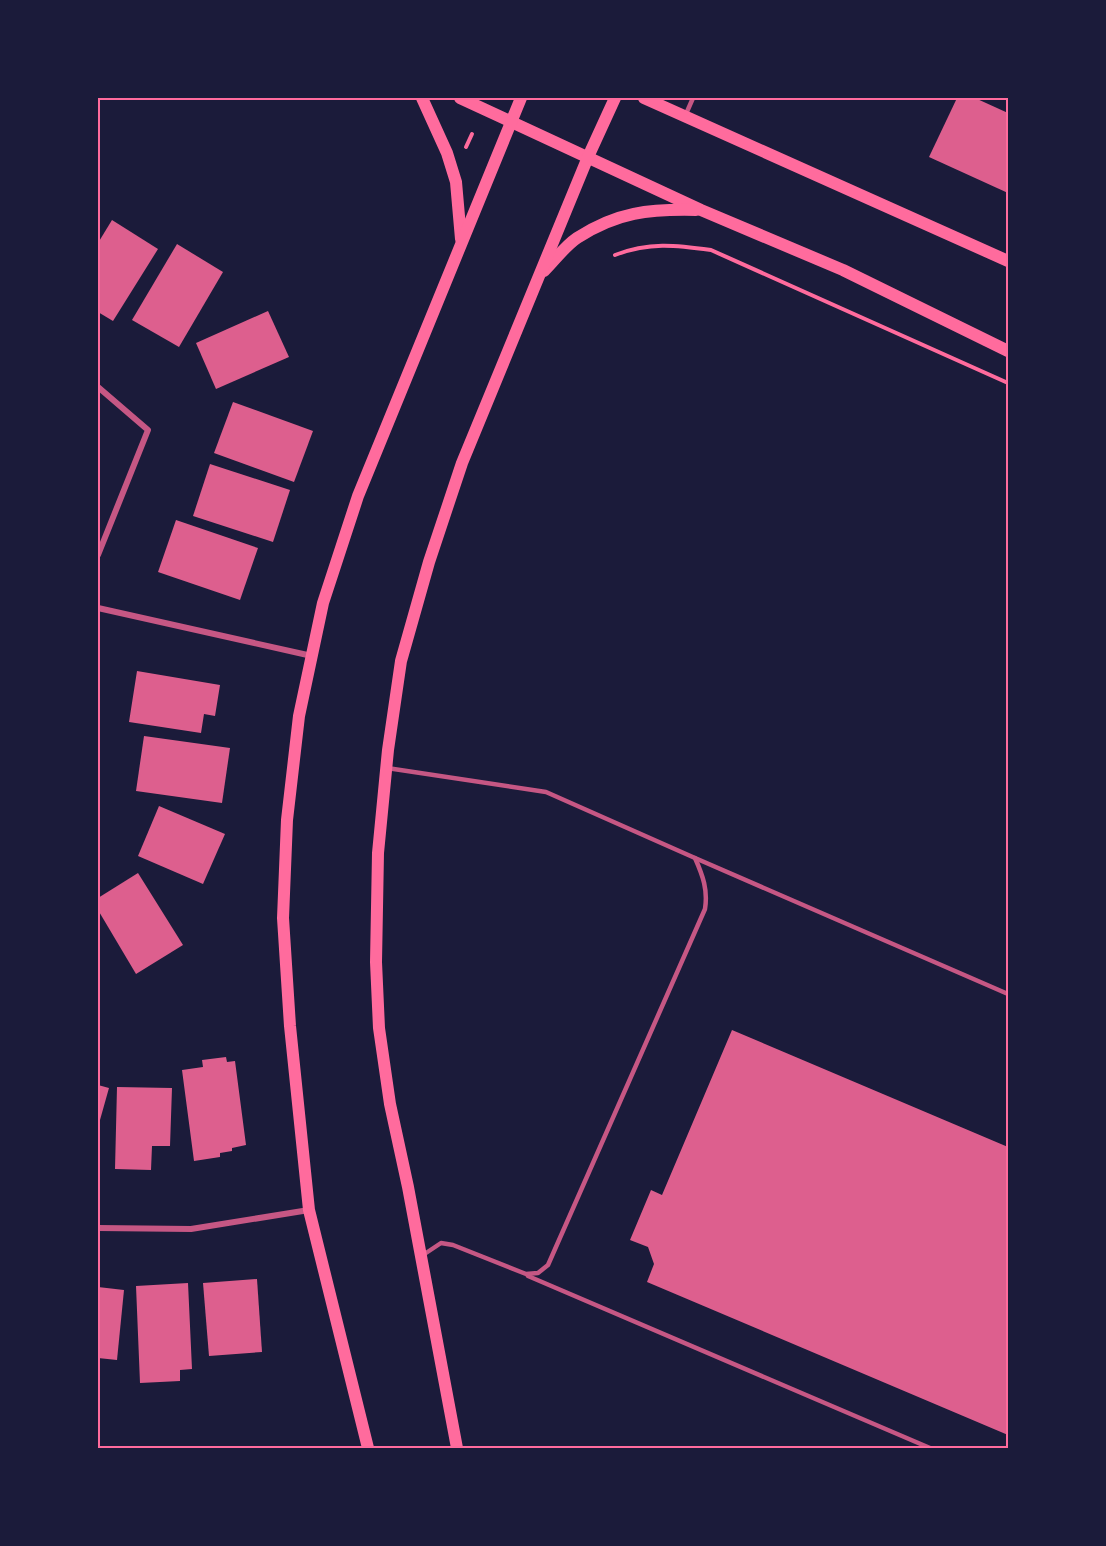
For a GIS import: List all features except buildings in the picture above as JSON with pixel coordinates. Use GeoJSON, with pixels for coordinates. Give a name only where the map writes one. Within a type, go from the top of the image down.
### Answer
{"type":"FeatureCollection","features":[{"type":"Feature","properties":{"kind":"main road"},"geometry":{"type":"LineString","coordinates":[[422,98],[447,153],[456,182],[461,243]]}},
{"type":"Feature","properties":{"kind":"main road"},"geometry":{"type":"LineString","coordinates":[[460,98],[701,210],[843,270],[1008,351]]}},
{"type":"Feature","properties":{"kind":"main road"},"geometry":{"type":"LineString","coordinates":[[368,1449],[309,1210],[290,1026],[283,918],[287,820],[299,716],[323,603],[358,496],[521,98]]}},
{"type":"Feature","properties":{"kind":"main road"},"geometry":{"type":"LineString","coordinates":[[457,1449],[390,1104],[379,1028],[376,962],[378,853],[387,768],[401,661],[429,562],[462,463],[588,157],[615,98]]}},
{"type":"Feature","properties":{"kind":"main road"},"geometry":{"type":"LineString","coordinates":[[644,98],[1008,261]]}},
{"type":"Feature","properties":{"kind":"main road"},"geometry":{"type":"LineString","coordinates":[[539,276],[575,239],[616,217],[644,211],[701,210]]}},
{"type":"Feature","properties":{"kind":"street"},"geometry":{"type":"LineString","coordinates":[[98,387],[148,430],[98,555]]}},
{"type":"Feature","properties":{"kind":"street"},"geometry":{"type":"LineString","coordinates":[[98,608],[312,656]]}},
{"type":"Feature","properties":{"kind":"street"},"geometry":{"type":"LineString","coordinates":[[98,1228],[191,1230],[309,1210]]}},
{"type":"Feature","properties":{"kind":"lane"},"geometry":{"type":"LineString","coordinates":[[685,116],[693,98]]}},
{"type":"Feature","properties":{"kind":"lane"},"geometry":{"type":"LineString","coordinates":[[387,768],[546,792],[1008,994]]}},
{"type":"Feature","properties":{"kind":"lane"},"geometry":{"type":"LineString","coordinates":[[526,1275],[538,1274],[548,1265],[705,909],[707,895],[702,873],[695,858]]}},
{"type":"Feature","properties":{"kind":"lane"},"geometry":{"type":"LineString","coordinates":[[421,1257],[441,1243],[453,1245],[930,1449]]}},
{"type":"Feature","properties":{"kind":"path"},"geometry":{"type":"LineString","coordinates":[[466,148],[472,134]]}},
{"type":"Feature","properties":{"kind":"path"},"geometry":{"type":"LineString","coordinates":[[615,255],[635,247],[668,244],[711,250],[1008,384]]}}]}
